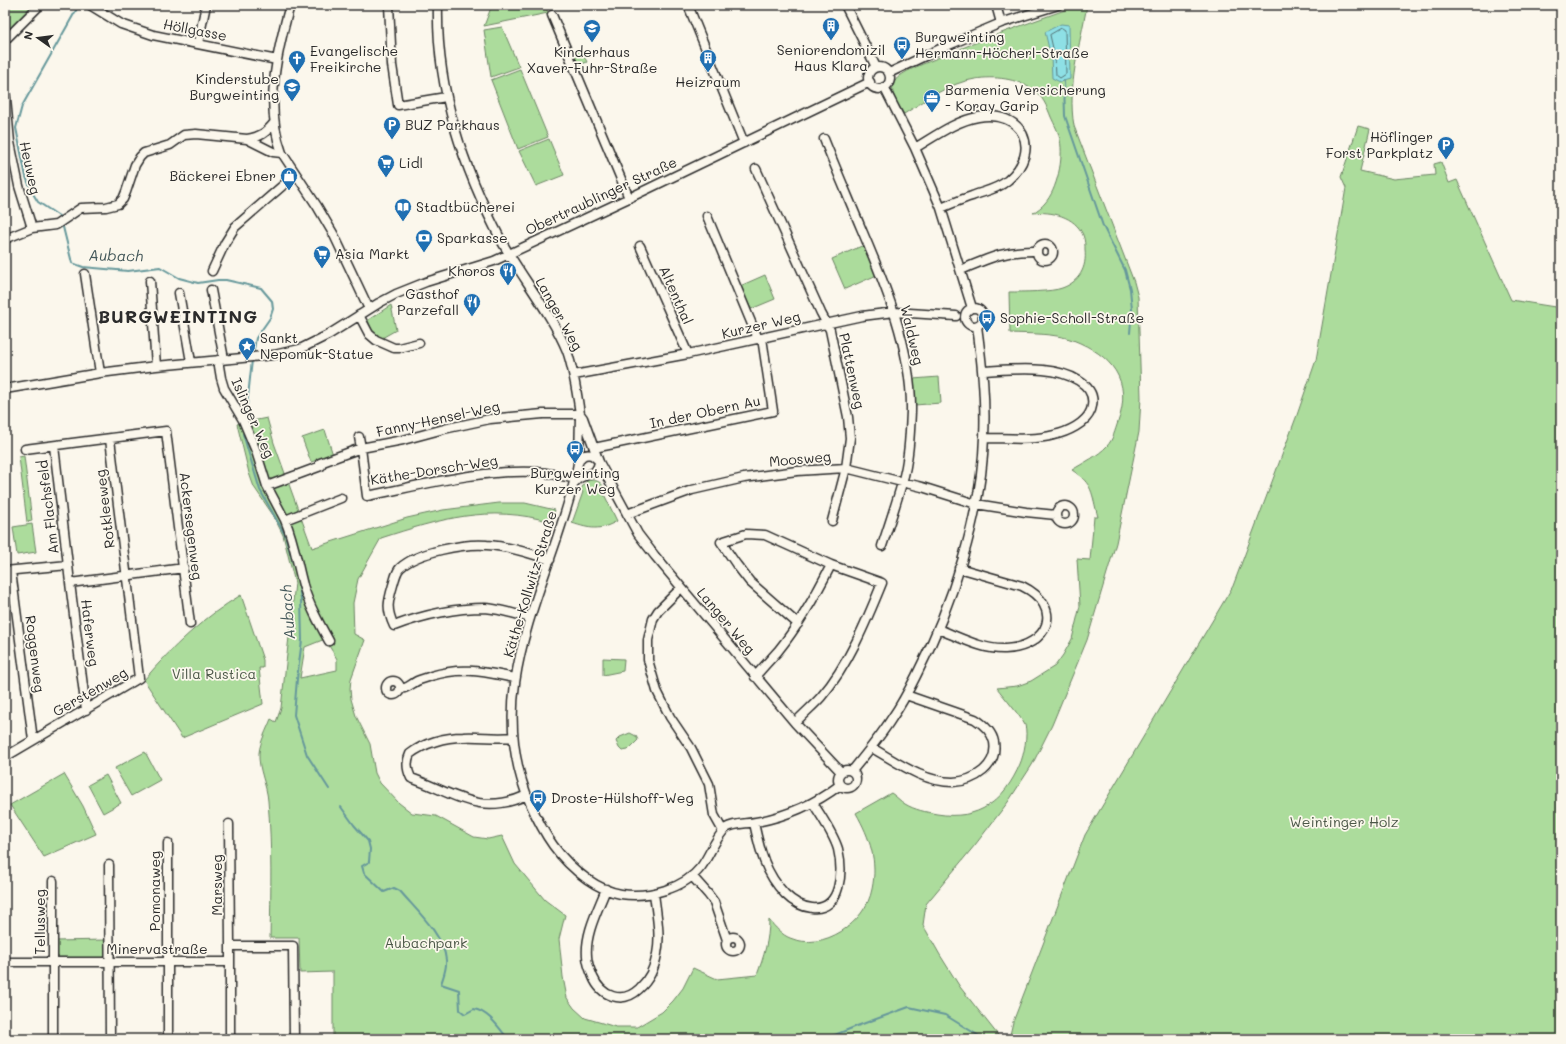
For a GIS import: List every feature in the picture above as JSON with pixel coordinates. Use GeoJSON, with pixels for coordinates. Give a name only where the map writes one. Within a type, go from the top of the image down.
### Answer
{"type":"FeatureCollection","features":[{"type":"Feature","properties":{"kind":"street"},"geometry":{"type":"LineString","coordinates":[[5,40],[40,5]]}},
{"type":"Feature","properties":{"kind":"street","name":"Höllgasse"},"geometry":{"type":"LineString","coordinates":[[90,5],[121,24],[153,35],[277,60]]}},
{"type":"Feature","properties":{"kind":"street"},"geometry":{"type":"LineString","coordinates":[[198,43],[206,5]]}},
{"type":"Feature","properties":{"kind":"street"},"geometry":{"type":"LineString","coordinates":[[290,5],[277,60],[273,102],[274,123],[282,153],[334,235],[369,309]]}},
{"type":"Feature","properties":{"kind":"street"},"geometry":{"type":"LineString","coordinates":[[389,5],[392,65],[398,105],[446,97]]}},
{"type":"Feature","properties":{"kind":"street","name":"Langer Weg"},"geometry":{"type":"LineString","coordinates":[[438,5],[439,38],[446,97],[462,154],[479,196],[509,254],[567,351],[574,375],[580,414],[583,418],[598,461],[638,534],[681,588],[794,723],[841,772]]}},
{"type":"Feature","properties":{"kind":"street"},"geometry":{"type":"LineString","coordinates":[[688,5],[744,143]]}},
{"type":"Feature","properties":{"kind":"street"},"geometry":{"type":"LineString","coordinates":[[845,5],[876,68]]}},
{"type":"Feature","properties":{"kind":"street"},"geometry":{"type":"LineString","coordinates":[[996,5],[1001,23]]}},
{"type":"Feature","properties":{"kind":"street"},"geometry":{"type":"LineString","coordinates":[[889,73],[944,47],[1001,23],[1058,5]]}},
{"type":"Feature","properties":{"kind":"street"},"geometry":{"type":"LineString","coordinates":[[552,15],[629,198]]}},
{"type":"Feature","properties":{"kind":"street"},"geometry":{"type":"LineString","coordinates":[[881,67],[889,73],[889,81],[884,87],[876,88],[870,82],[870,73],[876,68],[881,67]]}},
{"type":"Feature","properties":{"kind":"street","name":"Obertraublinger Straße"},"geometry":{"type":"LineString","coordinates":[[5,389],[100,373],[191,362],[274,355],[300,349],[328,335],[396,294],[426,282],[481,266],[509,254],[870,82]]}},
{"type":"Feature","properties":{"kind":"street"},"geometry":{"type":"LineString","coordinates":[[884,87],[915,148],[941,208],[962,270],[972,308]]}},
{"type":"Feature","properties":{"kind":"street","name":"Heuweg"},"geometry":{"type":"LineString","coordinates":[[5,88],[10,142],[19,186],[32,228]]}},
{"type":"Feature","properties":{"kind":"street"},"geometry":{"type":"LineString","coordinates":[[915,148],[959,123],[979,117],[1007,119],[1017,126],[1025,139],[1025,157],[1016,173],[1008,181],[991,190],[941,208]]}},
{"type":"Feature","properties":{"kind":"street"},"geometry":{"type":"LineString","coordinates":[[5,239],[32,228],[56,225],[66,220],[81,208],[113,207],[118,204],[123,199],[135,165],[144,153],[170,145],[184,136],[196,134],[247,139],[258,137],[265,134],[274,123]]}},
{"type":"Feature","properties":{"kind":"street"},"geometry":{"type":"LineString","coordinates":[[247,139],[273,152],[282,153]]}},
{"type":"Feature","properties":{"kind":"street","name":"Waldweg"},"geometry":{"type":"LineString","coordinates":[[824,139],[876,262],[894,312],[905,356],[909,383],[911,409],[910,434],[903,481],[882,546]]}},
{"type":"Feature","properties":{"kind":"street","name":"Plattenweg"},"geometry":{"type":"LineString","coordinates":[[756,169],[820,313],[830,330],[848,417],[850,438],[846,468],[832,521]]}},
{"type":"Feature","properties":{"kind":"street"},"geometry":{"type":"LineString","coordinates":[[212,271],[225,243],[235,227],[296,174]]}},
{"type":"Feature","properties":{"kind":"street","name":"In der Obern Au"},"geometry":{"type":"LineString","coordinates":[[594,448],[773,411],[760,339],[707,216]]}},
{"type":"Feature","properties":{"kind":"street","name":"Altenthal"},"geometry":{"type":"LineString","coordinates":[[640,246],[688,354]]}},
{"type":"Feature","properties":{"kind":"street"},"geometry":{"type":"LineString","coordinates":[[962,270],[998,255],[1013,251],[1037,251]]}},
{"type":"Feature","properties":{"kind":"street"},"geometry":{"type":"LineString","coordinates":[[85,274],[100,373]]}},
{"type":"Feature","properties":{"kind":"street"},"geometry":{"type":"LineString","coordinates":[[150,280],[156,366]]}},
{"type":"Feature","properties":{"kind":"street","name":"Islinger Weg"},"geometry":{"type":"LineString","coordinates":[[211,290],[221,360],[220,378],[224,388],[243,420],[256,451],[267,486],[284,520],[294,546],[303,585],[315,615],[329,641]]}},
{"type":"Feature","properties":{"kind":"street"},"geometry":{"type":"LineString","coordinates":[[179,293],[191,362]]}},
{"type":"Feature","properties":{"kind":"street"},"geometry":{"type":"LineString","coordinates":[[972,308],[980,310],[983,314],[983,320],[977,326],[971,326],[965,319],[965,313],[972,308]]}},
{"type":"Feature","properties":{"kind":"street","name":"Kurzer Weg"},"geometry":{"type":"LineString","coordinates":[[574,375],[688,354],[862,316],[894,312],[956,316]]}},
{"type":"Feature","properties":{"kind":"street"},"geometry":{"type":"LineString","coordinates":[[359,315],[369,334],[376,340],[394,348],[419,343]]}},
{"type":"Feature","properties":{"kind":"street"},"geometry":{"type":"LineString","coordinates":[[852,771],[872,748],[893,718],[906,695],[938,629],[968,537],[981,474],[984,438],[983,371],[977,326]]}},
{"type":"Feature","properties":{"kind":"street"},"geometry":{"type":"LineString","coordinates":[[983,371],[1029,369],[1054,371],[1080,381],[1087,386],[1091,392],[1092,400],[1090,413],[1083,421],[1072,429],[1038,438],[984,438]]}},
{"type":"Feature","properties":{"kind":"street","name":"Fanny-Hensel-Weg"},"geometry":{"type":"LineString","coordinates":[[359,437],[361,448],[403,440],[444,428],[490,419],[543,414],[580,414]]}},
{"type":"Feature","properties":{"kind":"street","name":"Käthe-Kollwitz-Straße"},"geometry":{"type":"LineString","coordinates":[[580,414],[578,462],[575,480],[530,618],[515,678],[512,706],[513,736],[516,758],[527,795],[540,826],[559,854],[572,869],[606,889],[621,894],[635,895],[654,893],[671,887],[692,876],[701,867],[723,831]]}},
{"type":"Feature","properties":{"kind":"street","name":"Am Flachsfeld"},"geometry":{"type":"LineString","coordinates":[[25,449],[166,431]]}},
{"type":"Feature","properties":{"kind":"street","name":"Ackersegenweg"},"geometry":{"type":"LineString","coordinates":[[166,431],[190,624]]}},
{"type":"Feature","properties":{"kind":"street","name":"Rotkleeweg"},"geometry":{"type":"LineString","coordinates":[[110,439],[126,576]]}},
{"type":"Feature","properties":{"kind":"street","name":"Am Flachsfeld"},"geometry":{"type":"LineString","coordinates":[[54,446],[70,583]]}},
{"type":"Feature","properties":{"kind":"street"},"geometry":{"type":"LineString","coordinates":[[267,486],[321,466],[320,463],[361,448]]}},
{"type":"Feature","properties":{"kind":"street","name":"Käthe-Dorsch-Weg"},"geometry":{"type":"LineString","coordinates":[[361,448],[367,496],[451,479],[498,473],[538,472],[575,480]]}},
{"type":"Feature","properties":{"kind":"street"},"geometry":{"type":"LineString","coordinates":[[575,480],[579,477],[590,474],[598,469],[598,461],[595,457],[589,454],[582,456],[578,462],[580,470],[590,474],[607,476]]}},
{"type":"Feature","properties":{"kind":"street","name":"Moosweg"},"geometry":{"type":"LineString","coordinates":[[627,514],[692,490],[744,478],[797,471],[846,468],[903,481],[976,504],[1056,516]]}},
{"type":"Feature","properties":{"kind":"street"},"geometry":{"type":"LineString","coordinates":[[284,520],[341,498]]}},
{"type":"Feature","properties":{"kind":"street"},"geometry":{"type":"LineString","coordinates":[[794,723],[821,697],[841,667],[862,629],[882,583],[831,565],[765,535],[746,534],[721,542],[750,582],[798,624]]}},
{"type":"Feature","properties":{"kind":"street"},"geometry":{"type":"LineString","coordinates":[[530,618],[504,611],[478,609],[426,615],[394,626],[390,617],[388,600],[399,569],[407,563],[427,554],[443,550],[474,544],[489,545],[550,560]]}},
{"type":"Feature","properties":{"kind":"street"},"geometry":{"type":"LineString","coordinates":[[8,571],[68,565]]}},
{"type":"Feature","properties":{"kind":"street"},"geometry":{"type":"LineString","coordinates":[[755,677],[778,651],[798,624],[831,565]]}},
{"type":"Feature","properties":{"kind":"street"},"geometry":{"type":"LineString","coordinates":[[70,583],[184,568]]}},
{"type":"Feature","properties":{"kind":"street"},"geometry":{"type":"LineString","coordinates":[[938,629],[989,648],[1004,650],[1018,648],[1032,642],[1047,626],[1045,607],[1032,591],[1022,586],[959,568]]}},
{"type":"Feature","properties":{"kind":"street","name":"Roggenweg"},"geometry":{"type":"LineString","coordinates":[[8,571],[33,740]]}},
{"type":"Feature","properties":{"kind":"street","name":"Gerstenweg"},"geometry":{"type":"LineString","coordinates":[[5,757],[139,678],[126,576]]}},
{"type":"Feature","properties":{"kind":"street","name":"Haferweg"},"geometry":{"type":"LineString","coordinates":[[70,583],[86,710]]}},
{"type":"Feature","properties":{"kind":"street"},"geometry":{"type":"LineString","coordinates":[[681,588],[658,611],[653,619],[648,640],[648,660],[656,687],[663,703],[670,717],[691,748],[709,784],[714,815],[723,831],[730,826],[792,813],[813,803],[840,785]]}},
{"type":"Feature","properties":{"kind":"street"},"geometry":{"type":"LineString","coordinates":[[400,689],[404,689],[417,681],[431,676],[465,670],[482,671],[515,678]]}},
{"type":"Feature","properties":{"kind":"street"},"geometry":{"type":"LineString","coordinates":[[872,748],[923,776],[954,782],[969,779],[981,774],[993,758],[994,742],[991,734],[975,719],[906,695]]}},
{"type":"Feature","properties":{"kind":"street"},"geometry":{"type":"LineString","coordinates":[[513,736],[504,738],[458,737],[428,744],[410,754],[408,761],[409,773],[411,778],[473,802],[494,805],[515,800],[527,795]]}},
{"type":"Feature","properties":{"kind":"street"},"geometry":{"type":"LineString","coordinates":[[840,785],[838,777],[841,772],[847,770],[852,771]]}},
{"type":"Feature","properties":{"kind":"street"},"geometry":{"type":"LineString","coordinates":[[840,785],[847,788],[854,784],[856,779],[852,771]]}},
{"type":"Feature","properties":{"kind":"street"},"geometry":{"type":"LineString","coordinates":[[754,822],[763,860],[771,876],[779,887],[786,895],[801,905],[810,908],[824,907],[830,903],[837,893],[841,866],[837,847],[813,803]]}},
{"type":"Feature","properties":{"kind":"street","name":"Marsweg"},"geometry":{"type":"LineString","coordinates":[[229,824],[230,946]]}},
{"type":"Feature","properties":{"kind":"street","name":"Pomonaweg"},"geometry":{"type":"LineString","coordinates":[[168,843],[168,1039]]}},
{"type":"Feature","properties":{"kind":"street"},"geometry":{"type":"LineString","coordinates":[[110,865],[110,1039]]}},
{"type":"Feature","properties":{"kind":"street"},"geometry":{"type":"LineString","coordinates":[[692,876],[714,902],[727,940]]}},
{"type":"Feature","properties":{"kind":"street","name":"Tellusweg"},"geometry":{"type":"LineString","coordinates":[[53,881],[53,1039]]}},
{"type":"Feature","properties":{"kind":"street"},"geometry":{"type":"LineString","coordinates":[[606,889],[592,924],[587,946],[587,957],[589,969],[598,986],[609,995],[618,997],[626,996],[640,988],[654,965],[658,942],[654,893]]}},
{"type":"Feature","properties":{"kind":"street"},"geometry":{"type":"LineString","coordinates":[[230,1039],[230,946],[294,946],[294,1039]]}},
{"type":"Feature","properties":{"kind":"street","name":"Minervastraße"},"geometry":{"type":"LineString","coordinates":[[5,962],[230,962]]}},
{"type":"Feature","properties":{"kind":"green space"},"geometry":{"type":"Polygon","coordinates":[[[5,5],[37,5],[5,34],[5,5]]]}},
{"type":"Feature","properties":{"kind":"green space"},"geometry":{"type":"Polygon","coordinates":[[[492,5],[545,5],[548,13],[484,26],[492,5]]]}},
{"type":"Feature","properties":{"kind":"green space","name":"Aubachpark"},"geometry":{"type":"Polygon","coordinates":[[[1079,5],[1087,5],[1073,81],[1072,111],[1074,126],[1134,282],[1138,297],[1141,398],[1139,432],[1116,543],[1087,640],[1052,725],[1032,765],[1008,802],[975,845],[926,904],[923,925],[960,987],[1001,1039],[333,1039],[333,972],[300,973],[299,938],[270,938],[271,869],[269,818],[267,795],[260,765],[259,753],[262,740],[271,719],[276,722],[281,708],[295,583],[283,535],[273,515],[254,487],[237,424],[267,418],[274,443],[312,548],[407,518],[443,510],[499,503],[525,503],[555,510],[551,522],[507,514],[486,514],[444,520],[381,538],[358,579],[353,603],[354,634],[365,640],[351,679],[350,689],[356,716],[370,744],[375,773],[380,783],[399,803],[412,813],[436,816],[474,837],[488,839],[502,836],[515,864],[545,900],[565,915],[559,939],[567,998],[574,1008],[585,1018],[616,1027],[637,1027],[662,1012],[673,1001],[683,988],[693,968],[717,979],[757,975],[766,948],[769,920],[781,933],[787,937],[803,941],[816,941],[829,938],[841,932],[861,913],[868,901],[872,889],[874,869],[872,850],[856,813],[891,793],[905,804],[925,812],[952,815],[978,811],[988,806],[998,798],[1014,777],[1020,764],[1026,739],[1026,729],[1023,721],[997,688],[1017,686],[1031,681],[1055,666],[1072,639],[1080,606],[1077,559],[1090,560],[1094,517],[1098,517],[1091,490],[1084,480],[1072,470],[1095,456],[1109,444],[1114,435],[1118,422],[1122,407],[1123,394],[1115,371],[1108,361],[1086,346],[1073,340],[1058,336],[1010,333],[1009,292],[1044,291],[1062,288],[1073,282],[1081,274],[1085,263],[1085,244],[1083,235],[1074,223],[1055,214],[1033,213],[1045,203],[1056,182],[1061,156],[1059,134],[1046,106],[1039,95],[1027,86],[1013,80],[990,78],[965,81],[947,88],[904,114],[893,94],[893,85],[902,74],[914,68],[1007,31],[1079,5]],[[325,639],[305,647],[300,678],[337,670],[337,659],[325,639]]]}},
{"type":"Feature","properties":{"kind":"green space"},"geometry":{"type":"Polygon","coordinates":[[[502,27],[519,67],[491,77],[484,30],[502,27]]]}},
{"type":"Feature","properties":{"kind":"green space"},"geometry":{"type":"Polygon","coordinates":[[[581,50],[587,62],[577,66],[572,54],[581,50]]]}},
{"type":"Feature","properties":{"kind":"green space"},"geometry":{"type":"Polygon","coordinates":[[[520,69],[548,137],[518,149],[491,80],[520,69]]]}},
{"type":"Feature","properties":{"kind":"green space","name":"Weintinger Holz"},"geometry":{"type":"Polygon","coordinates":[[[1358,126],[1370,129],[1360,171],[1394,179],[1435,175],[1434,164],[1441,162],[1449,183],[1457,180],[1511,300],[1555,307],[1561,306],[1561,1039],[1009,1039],[1013,1022],[1085,835],[1233,586],[1316,360],[1346,188],[1341,177],[1358,126]]]}},
{"type":"Feature","properties":{"kind":"green space"},"geometry":{"type":"Polygon","coordinates":[[[549,139],[564,175],[536,186],[519,151],[549,139]]]}},
{"type":"Feature","properties":{"kind":"green space"},"geometry":{"type":"Polygon","coordinates":[[[864,245],[877,275],[845,289],[832,259],[864,245]]]}},
{"type":"Feature","properties":{"kind":"green space"},"geometry":{"type":"Polygon","coordinates":[[[765,275],[775,299],[751,309],[740,286],[765,275]]]}},
{"type":"Feature","properties":{"kind":"green space"},"geometry":{"type":"Polygon","coordinates":[[[391,305],[396,330],[382,338],[376,335],[368,320],[391,305]]]}},
{"type":"Feature","properties":{"kind":"green space"},"geometry":{"type":"Polygon","coordinates":[[[939,377],[941,403],[915,405],[913,379],[939,377]]]}},
{"type":"Feature","properties":{"kind":"green space"},"geometry":{"type":"Polygon","coordinates":[[[325,430],[333,455],[311,462],[302,438],[325,430]]]}},
{"type":"Feature","properties":{"kind":"green space"},"geometry":{"type":"Polygon","coordinates":[[[24,456],[32,521],[27,522],[19,457],[24,456]]]}},
{"type":"Feature","properties":{"kind":"green space"},"geometry":{"type":"Polygon","coordinates":[[[589,480],[597,481],[603,486],[602,490],[617,521],[600,528],[584,527],[572,523],[583,492],[580,490],[589,480]]]}},
{"type":"Feature","properties":{"kind":"green space"},"geometry":{"type":"Polygon","coordinates":[[[32,524],[36,552],[17,555],[13,527],[32,524]]]}},
{"type":"Feature","properties":{"kind":"green space","name":"Villa Rustica"},"geometry":{"type":"Polygon","coordinates":[[[241,595],[263,660],[263,668],[259,668],[263,704],[182,738],[144,680],[189,633],[214,613],[241,595]]]}},
{"type":"Feature","properties":{"kind":"green space"},"geometry":{"type":"Polygon","coordinates":[[[603,658],[624,659],[623,671],[603,675],[603,658]]]}},
{"type":"Feature","properties":{"kind":"green space"},"geometry":{"type":"Polygon","coordinates":[[[630,733],[636,736],[638,740],[628,750],[622,751],[616,741],[620,737],[630,733]]]}},
{"type":"Feature","properties":{"kind":"green space"},"geometry":{"type":"Polygon","coordinates":[[[145,752],[160,780],[131,796],[115,768],[145,752]]]}},
{"type":"Feature","properties":{"kind":"green space"},"geometry":{"type":"Polygon","coordinates":[[[64,774],[83,806],[96,834],[44,857],[10,805],[64,774]]]}},
{"type":"Feature","properties":{"kind":"green space"},"geometry":{"type":"Polygon","coordinates":[[[106,775],[121,803],[103,813],[88,785],[106,775]]]}},
{"type":"Feature","properties":{"kind":"green space"},"geometry":{"type":"Polygon","coordinates":[[[106,940],[107,956],[103,959],[59,959],[56,956],[55,941],[106,940]]]}},
{"type":"Feature","properties":{"kind":"water"},"geometry":{"type":"Polygon","coordinates":[[[1061,24],[1069,25],[1070,79],[1060,82],[1052,78],[1051,57],[1045,32],[1061,24]]]}},
{"type":"Feature","properties":{"kind":"waterway","name":"Aubach"},"geometry":{"type":"LineString","coordinates":[[60,219],[59,216],[38,202],[32,192],[26,177],[16,128],[22,106],[79,5]]}},
{"type":"Feature","properties":{"kind":"waterway"},"geometry":{"type":"LineString","coordinates":[[1064,81],[1065,116],[1103,226],[1125,270],[1130,289],[1132,309],[1130,333]]}},
{"type":"Feature","properties":{"kind":"waterway","name":"Aubach"},"geometry":{"type":"LineString","coordinates":[[62,223],[72,263],[83,267],[128,271],[160,267],[179,278],[198,283],[226,280],[261,288],[272,301],[273,309],[270,318],[256,338],[253,354]]}},
{"type":"Feature","properties":{"kind":"waterway","name":"Aubach"},"geometry":{"type":"LineString","coordinates":[[246,415],[252,360]]}},
{"type":"Feature","properties":{"kind":"waterway","name":"Aubach"},"geometry":{"type":"LineString","coordinates":[[243,434],[260,490],[285,535],[295,570]]}},
{"type":"Feature","properties":{"kind":"waterway","name":"Aubach"},"geometry":{"type":"LineString","coordinates":[[298,582],[301,599],[302,640],[294,715],[307,755],[329,789]]}},
{"type":"Feature","properties":{"kind":"waterway","name":"Aubach"},"geometry":{"type":"LineString","coordinates":[[341,807],[368,841],[370,849],[369,862],[362,866],[364,873],[384,892],[394,888],[400,891],[435,932],[444,951],[446,960],[441,984],[459,990],[460,1010],[465,1014],[474,1009],[484,1013],[508,1039]]}},
{"type":"Feature","properties":{"kind":"waterway","name":"Aubach"},"geometry":{"type":"LineString","coordinates":[[825,1039],[909,1007],[945,1015],[984,1039]]}},
{"type":"Feature","properties":{"kind":"place","name":"Seniorendomizil Haus Klara"},"geometry":{"type":"Point","coordinates":[831,41]}},
{"type":"Feature","properties":{"kind":"place","name":"Kinderhaus Xaver-Fuhr-Straße"},"geometry":{"type":"Point","coordinates":[592,43]}},
{"type":"Feature","properties":{"kind":"place","name":"Burgweinting Hermann-Höcherl-Straße"},"geometry":{"type":"Point","coordinates":[902,60]}},
{"type":"Feature","properties":{"kind":"place","name":"Heizraum"},"geometry":{"type":"Point","coordinates":[708,73]}},
{"type":"Feature","properties":{"kind":"place","name":"Evangelische Freikirche"},"geometry":{"type":"Point","coordinates":[297,74]}},
{"type":"Feature","properties":{"kind":"place","name":"Kinderstube Burgweinting"},"geometry":{"type":"Point","coordinates":[292,102]}},
{"type":"Feature","properties":{"kind":"place","name":"Barmenia Versicherung - Koray Garip"},"geometry":{"type":"Point","coordinates":[932,113]}},
{"type":"Feature","properties":{"kind":"place","name":"BUZ Parkhaus"},"geometry":{"type":"Point","coordinates":[392,140]}},
{"type":"Feature","properties":{"kind":"place","name":"Höflinger Forst Parkplatz"},"geometry":{"type":"Point","coordinates":[1446,160]}},
{"type":"Feature","properties":{"kind":"place","name":"Lidl"},"geometry":{"type":"Point","coordinates":[386,178]}},
{"type":"Feature","properties":{"kind":"place","name":"Bäckerei Ebner"},"geometry":{"type":"Point","coordinates":[289,191]}},
{"type":"Feature","properties":{"kind":"place","name":"Stadtbücherei"},"geometry":{"type":"Point","coordinates":[403,222]}},
{"type":"Feature","properties":{"kind":"place","name":"Sparkasse"},"geometry":{"type":"Point","coordinates":[424,253]}},
{"type":"Feature","properties":{"kind":"place","name":"Asia Markt"},"geometry":{"type":"Point","coordinates":[322,269]}},
{"type":"Feature","properties":{"kind":"place","name":"Khoros"},"geometry":{"type":"Point","coordinates":[508,286]}},
{"type":"Feature","properties":{"kind":"place","name":"Gasthof Parzefall"},"geometry":{"type":"Point","coordinates":[472,317]}},
{"type":"Feature","properties":{"kind":"place","name":"Sophie-Scholl-Straße"},"geometry":{"type":"Point","coordinates":[987,333]}},
{"type":"Feature","properties":{"kind":"place","name":"Sankt Nepomuk-Statue"},"geometry":{"type":"Point","coordinates":[247,361]}},
{"type":"Feature","properties":{"kind":"place","name":"Burgweinting Kurzer Weg"},"geometry":{"type":"Point","coordinates":[575,464]}},
{"type":"Feature","properties":{"kind":"place","name":"Droste-Hülshoff-Weg"},"geometry":{"type":"Point","coordinates":[538,813]}},
{"type":"Feature","properties":{"kind":"district","name":"BURGWEINTING"},"geometry":{"type":"Point","coordinates":[178,317]}}]}
